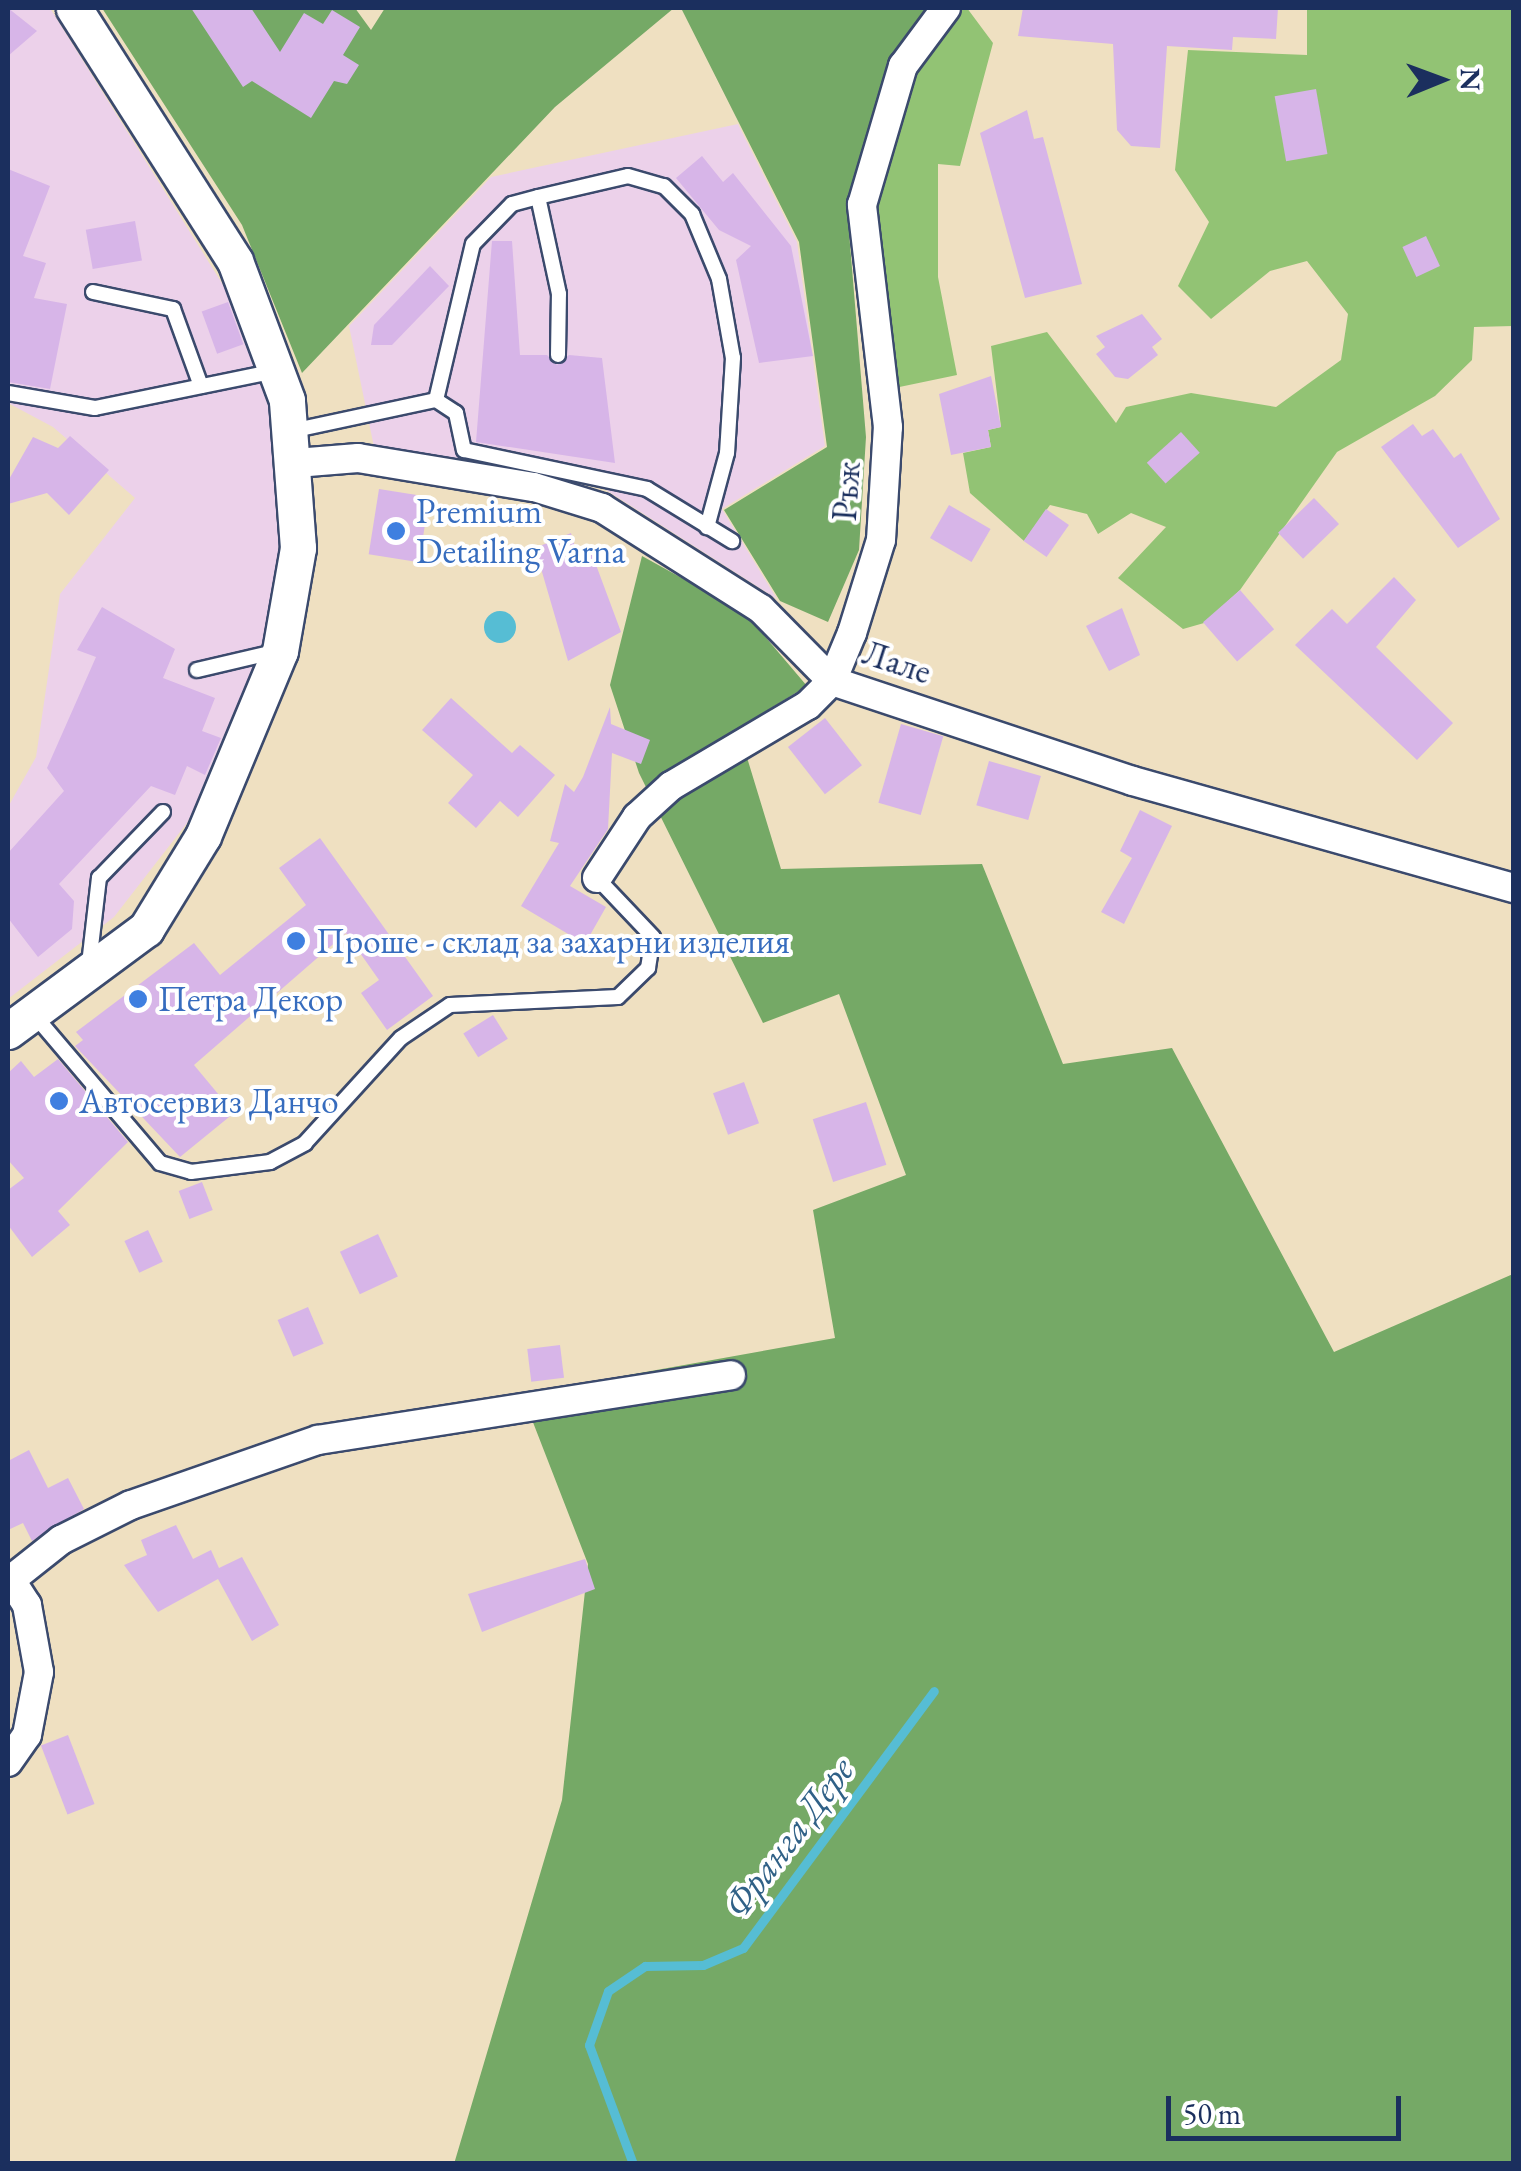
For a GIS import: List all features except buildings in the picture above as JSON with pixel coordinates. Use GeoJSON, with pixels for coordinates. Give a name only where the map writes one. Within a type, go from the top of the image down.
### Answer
{"type":"FeatureCollection","features":[{"type":"Feature","properties":{"kind":"street"},"geometry":{"type":"LineString","coordinates":[[21,1023],[89,977],[146,929],[203,836],[280,651],[298,548],[294,447],[278,370],[235,261],[74,8]]}},
{"type":"Feature","properties":{"kind":"street","name":"Ръж"},"geometry":{"type":"LineString","coordinates":[[832,681],[881,540],[887,444],[862,205],[903,66],[946,8]]}},
{"type":"Feature","properties":{"kind":"street","name":"Лале"},"geometry":{"type":"LineString","coordinates":[[294,447],[534,487],[602,508],[760,609],[832,681],[1134,781],[1514,888]]}},
{"type":"Feature","properties":{"kind":"street"},"geometry":{"type":"LineString","coordinates":[[598,878],[637,816],[671,786],[832,681]]}},
{"type":"Feature","properties":{"kind":"street"},"geometry":{"type":"LineString","coordinates":[[8,1762],[28,1735],[39,1672],[27,1605],[9,1581],[62,1540],[132,1505],[318,1440],[731,1375]]}},
{"type":"Feature","properties":{"kind":"lane"},"geometry":{"type":"LineString","coordinates":[[436,400],[473,244],[512,204],[628,176],[664,186],[692,214],[720,279],[733,358],[727,454],[707,527]]}},
{"type":"Feature","properties":{"kind":"lane"},"geometry":{"type":"LineString","coordinates":[[538,196],[559,294],[558,354]]}},
{"type":"Feature","properties":{"kind":"lane"},"geometry":{"type":"LineString","coordinates":[[93,292],[173,308],[201,386]]}},
{"type":"Feature","properties":{"kind":"lane"},"geometry":{"type":"LineString","coordinates":[[8,393],[95,408],[278,370]]}},
{"type":"Feature","properties":{"kind":"lane"},"geometry":{"type":"LineString","coordinates":[[294,447],[436,400],[456,412],[464,450],[554,459],[647,489],[732,541]]}},
{"type":"Feature","properties":{"kind":"lane"},"geometry":{"type":"LineString","coordinates":[[197,670],[280,651]]}},
{"type":"Feature","properties":{"kind":"lane"},"geometry":{"type":"LineString","coordinates":[[89,977],[99,878],[162,812]]}},
{"type":"Feature","properties":{"kind":"lane"},"geometry":{"type":"LineString","coordinates":[[21,1023],[160,1163],[191,1172],[270,1162],[306,1143],[401,1038],[450,1005],[618,997],[648,968],[653,938],[598,878]]}},
{"type":"Feature","properties":{"kind":"shaded area"},"geometry":{"type":"Polygon","coordinates":[[[8,8],[50,8],[233,301],[269,400],[283,494],[274,608],[242,710],[187,823],[114,917],[8,999],[8,807],[36,757],[60,594],[135,498],[53,427],[8,403],[8,8]]]}},
{"type":"Feature","properties":{"kind":"shaded area"},"geometry":{"type":"Polygon","coordinates":[[[738,124],[797,242],[825,446],[722,509],[777,599],[595,483],[374,447],[349,326],[491,177],[738,124]]]}},
{"type":"Feature","properties":{"kind":"green space"},"geometry":{"type":"Polygon","coordinates":[[[102,8],[355,8],[371,30],[385,8],[674,8],[555,107],[302,373],[242,225],[102,8]]]}},
{"type":"Feature","properties":{"kind":"green space"},"geometry":{"type":"Polygon","coordinates":[[[681,8],[929,8],[891,57],[847,208],[866,437],[859,550],[828,622],[780,601],[724,510],[827,447],[799,242],[681,8]]]}},
{"type":"Feature","properties":{"kind":"green space"},"geometry":{"type":"Polygon","coordinates":[[[946,8],[967,8],[993,43],[960,166],[938,164],[938,277],[957,375],[885,390],[862,205],[884,115],[946,8]]]}},
{"type":"Feature","properties":{"kind":"green space"},"geometry":{"type":"Polygon","coordinates":[[[1307,8],[1513,8],[1513,326],[1474,327],[1472,360],[1435,396],[1337,452],[1240,590],[1204,623],[1183,629],[1118,578],[1166,527],[1131,513],[1098,534],[1087,514],[1050,505],[1024,541],[970,493],[963,453],[991,447],[988,430],[1001,427],[991,346],[1047,332],[1116,423],[1126,407],[1191,393],[1276,407],[1341,360],[1348,314],[1307,261],[1270,271],[1211,319],[1178,286],[1209,222],[1175,170],[1188,50],[1307,55],[1307,8]]]}},
{"type":"Feature","properties":{"kind":"green space"},"geometry":{"type":"Polygon","coordinates":[[[642,556],[745,613],[807,686],[738,728],[781,869],[982,864],[1063,1064],[1172,1048],[1334,1352],[1513,1274],[1513,2163],[454,2164],[562,1800],[588,1564],[522,1394],[835,1338],[813,1210],[906,1175],[839,994],[763,1023],[639,773],[610,685],[642,556]]]}},
{"type":"Feature","properties":{"kind":"water"},"geometry":{"type":"Polygon","coordinates":[[[500,611],[511,616],[516,627],[511,638],[500,643],[489,638],[484,627],[489,616],[500,611]]]}},
{"type":"Feature","properties":{"kind":"waterway","name":"Франга Дере"},"geometry":{"type":"LineString","coordinates":[[633,2164],[589,2045],[608,1991],[645,1966],[703,1965],[743,1948],[934,1691]]}},
{"type":"Feature","properties":{"kind":"place","name":"Premium Detailing Varna"},"geometry":{"type":"Point","coordinates":[396,531]}},
{"type":"Feature","properties":{"kind":"place","name":"Проше - склад за захарни изделия"},"geometry":{"type":"Point","coordinates":[296,941]}},
{"type":"Feature","properties":{"kind":"place","name":"Петра Декор"},"geometry":{"type":"Point","coordinates":[138,999]}},
{"type":"Feature","properties":{"kind":"place","name":"Автосервиз Данчо"},"geometry":{"type":"Point","coordinates":[59,1101]}}]}
